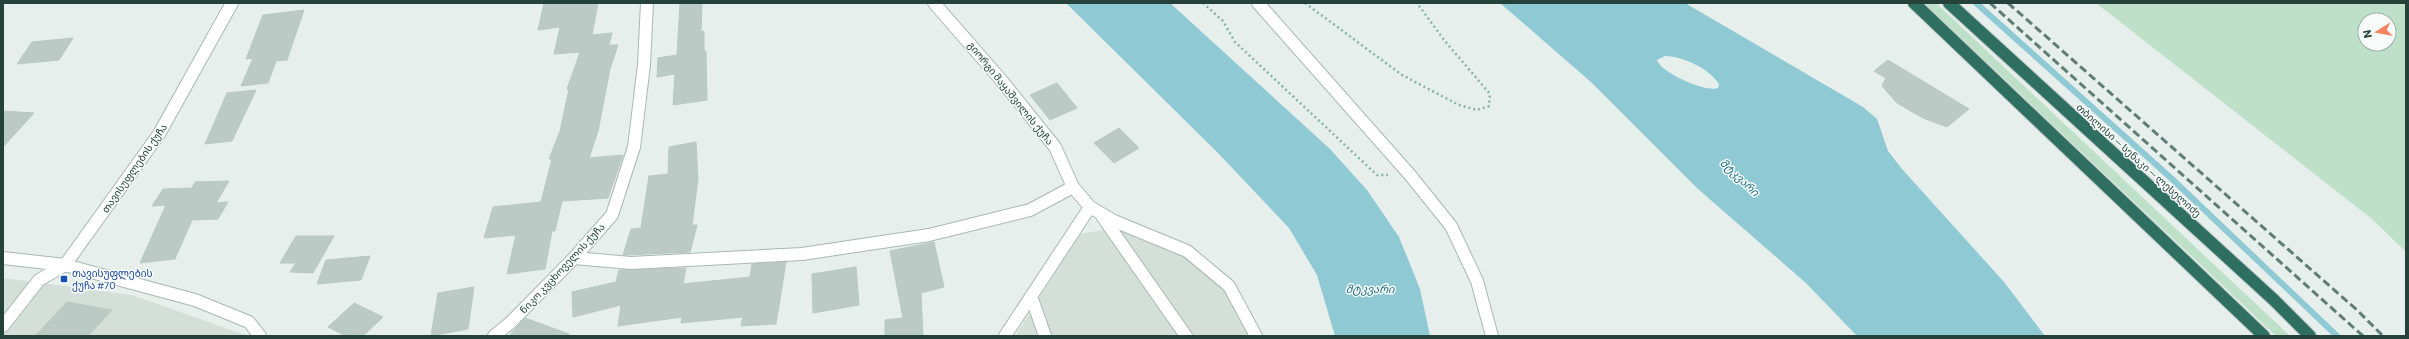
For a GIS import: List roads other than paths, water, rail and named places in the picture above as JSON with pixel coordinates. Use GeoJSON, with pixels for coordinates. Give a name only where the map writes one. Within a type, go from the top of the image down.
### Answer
{"type":"FeatureCollection","features":[{"type":"Feature","properties":{"kind":"highway"},"geometry":{"type":"LineString","coordinates":[[1914,3],[2264,336]]}},
{"type":"Feature","properties":{"kind":"highway","name":"თბილისი — სენაკი — ლესელიძე"},"geometry":{"type":"LineString","coordinates":[[1950,3],[2274,300],[2310,336]]}},
{"type":"Feature","properties":{"kind":"street","name":"თავისუფლების ქუჩა"},"geometry":{"type":"LineString","coordinates":[[65,265],[159,134],[232,3]]}},
{"type":"Feature","properties":{"kind":"street","name":"ნიკო კვცხოველის ქუჩა"},"geometry":{"type":"LineString","coordinates":[[494,336],[510,323],[574,258],[612,215],[634,147],[644,64],[647,3]]}},
{"type":"Feature","properties":{"kind":"street","name":"გიორგი მაყაშვილის ქუჩა"},"geometry":{"type":"LineString","coordinates":[[934,3],[1002,81],[1055,147],[1073,187],[1090,208],[1187,250],[1229,286],[1256,336]]}},
{"type":"Feature","properties":{"kind":"street"},"geometry":{"type":"LineString","coordinates":[[1258,3],[1410,176],[1451,226],[1477,281],[1492,336]]}},
{"type":"Feature","properties":{"kind":"street"},"geometry":{"type":"LineString","coordinates":[[574,258],[631,263],[802,254],[929,235],[1030,210],[1073,187]]}},
{"type":"Feature","properties":{"kind":"street"},"geometry":{"type":"LineString","coordinates":[[1005,336],[1090,208]]}},
{"type":"Feature","properties":{"kind":"street"},"geometry":{"type":"LineString","coordinates":[[1101,214],[1186,336]]}},
{"type":"Feature","properties":{"kind":"street"},"geometry":{"type":"LineString","coordinates":[[3,258],[65,265],[195,300],[248,322],[260,336]]}},
{"type":"Feature","properties":{"kind":"street"},"geometry":{"type":"LineString","coordinates":[[3,326],[39,280],[65,265]]}},
{"type":"Feature","properties":{"kind":"street"},"geometry":{"type":"LineString","coordinates":[[1032,296],[1045,336]]}},
{"type":"Feature","properties":{"kind":"water","name":"მტკვარი"},"geometry":{"type":"Polygon","coordinates":[[[1066,3],[1170,3],[1330,149],[1367,190],[1399,237],[1420,289],[1430,336],[1335,336],[1317,275],[1289,228],[1219,154],[1066,3]]]}},
{"type":"Feature","properties":{"kind":"water"},"geometry":{"type":"Polygon","coordinates":[[[1500,3],[1685,3],[1863,107],[1877,119],[1888,151],[1902,169],[2004,282],[2045,336],[1857,336],[1806,283],[1698,189],[1592,83],[1500,3]],[[1665,56],[1657,60],[1666,70],[1694,85],[1712,89],[1718,88],[1719,84],[1702,68],[1688,61],[1665,56]]]}},
{"type":"Feature","properties":{"kind":"waterway"},"geometry":{"type":"LineString","coordinates":[[1976,3],[2171,178],[2337,336]]}},
{"type":"Feature","properties":{"kind":"railway"},"geometry":{"type":"LineString","coordinates":[[1990,3],[2363,336]]}},
{"type":"Feature","properties":{"kind":"railway"},"geometry":{"type":"LineString","coordinates":[[2008,3],[2357,310],[2383,336]]}},
{"type":"Feature","properties":{"kind":"place","name":"თავისუფლების ქუჩა #70"},"geometry":{"type":"Point","coordinates":[64,279]}}]}
